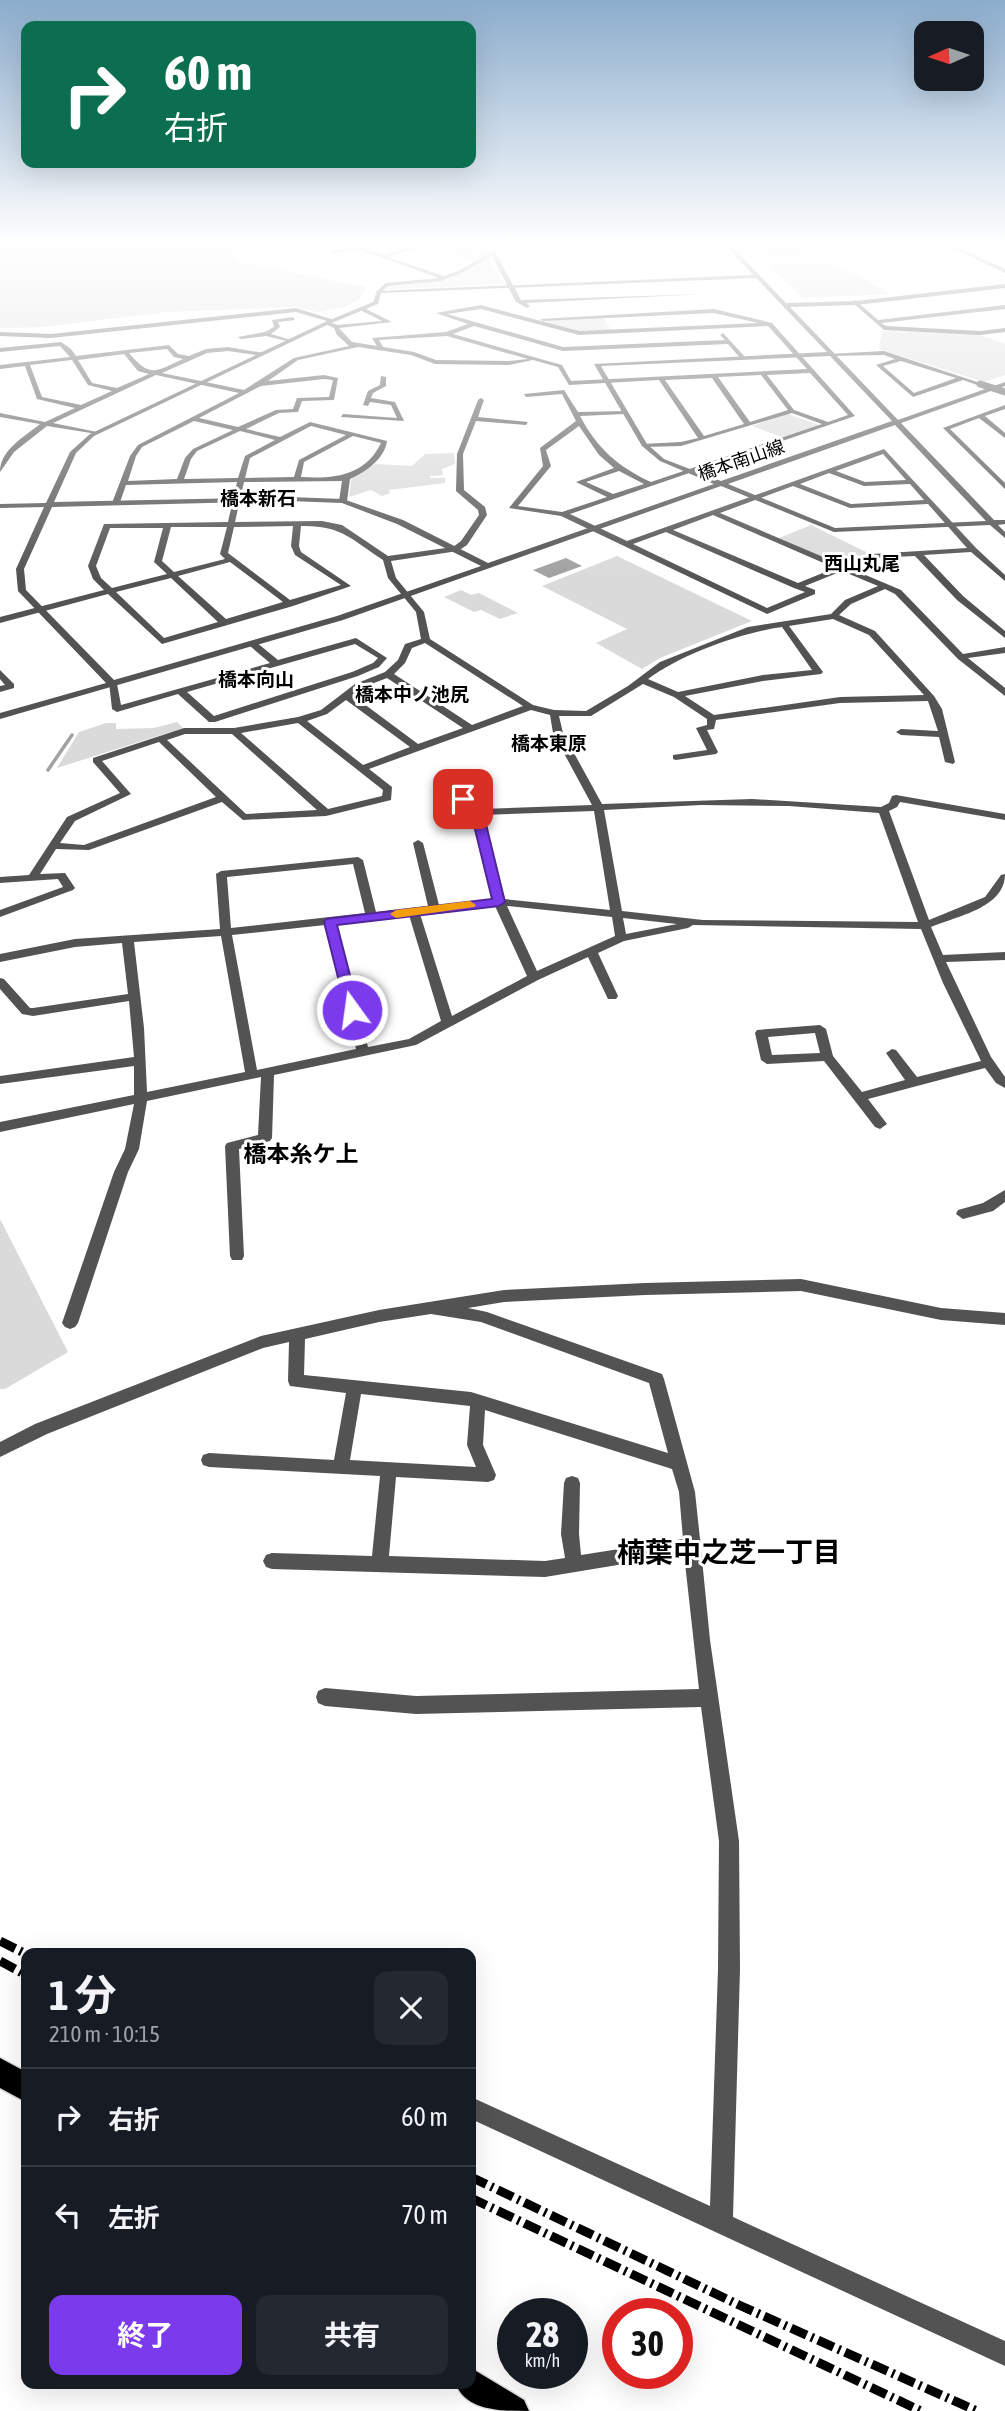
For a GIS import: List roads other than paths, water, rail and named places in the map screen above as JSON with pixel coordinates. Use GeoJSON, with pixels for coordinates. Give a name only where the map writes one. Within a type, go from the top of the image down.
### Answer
{"type":"FeatureCollection","features":[{"type":"Feature","properties":{"kind":"main road"},"geometry":{"type":"LineString","coordinates":[[0,2072],[21,2085]]}},
{"type":"Feature","properties":{"kind":"main road"},"geometry":{"type":"LineString","coordinates":[[476,2387],[513,2411]]}},
{"type":"Feature","properties":{"kind":"street"},"geometry":{"type":"LineString","coordinates":[[70,354],[90,384],[118,390]]}},
{"type":"Feature","properties":{"kind":"street"},"geometry":{"type":"LineString","coordinates":[[0,367],[112,354]]}},
{"type":"Feature","properties":{"kind":"street"},"geometry":{"type":"LineString","coordinates":[[126,354],[140,370],[245,392]]}},
{"type":"Feature","properties":{"kind":"street"},"geometry":{"type":"LineString","coordinates":[[174,354],[189,358]]}},
{"type":"Feature","properties":{"kind":"street"},"geometry":{"type":"LineString","coordinates":[[0,470],[11,451],[43,425],[204,354]]}},
{"type":"Feature","properties":{"kind":"street"},"geometry":{"type":"LineString","coordinates":[[257,354],[261,354]]}},
{"type":"Feature","properties":{"kind":"street"},"geometry":{"type":"LineString","coordinates":[[181,692],[212,720],[355,674],[383,658],[356,641],[117,709],[111,684],[22,591],[20,569],[79,444],[94,433],[261,354]]}},
{"type":"Feature","properties":{"kind":"street"},"geometry":{"type":"LineString","coordinates":[[116,503],[133,456],[140,446],[260,384],[296,359],[321,354]]}},
{"type":"Feature","properties":{"kind":"street"},"geometry":{"type":"LineString","coordinates":[[413,354],[435,362],[509,363],[538,359]]}},
{"type":"Feature","properties":{"kind":"street"},"geometry":{"type":"LineString","coordinates":[[518,354],[560,366],[569,383],[812,371]]}},
{"type":"Feature","properties":{"kind":"street"},"geometry":{"type":"LineString","coordinates":[[591,354],[645,445],[662,460],[754,498],[842,532],[1005,522]]}},
{"type":"Feature","properties":{"kind":"street"},"geometry":{"type":"LineString","coordinates":[[739,354],[743,358]]}},
{"type":"Feature","properties":{"kind":"street"},"geometry":{"type":"LineString","coordinates":[[831,354],[1005,536]]}},
{"type":"Feature","properties":{"kind":"street"},"geometry":{"type":"LineString","coordinates":[[597,365],[840,354]]}},
{"type":"Feature","properties":{"kind":"street"},"geometry":{"type":"LineString","coordinates":[[876,354],[1005,392]]}},
{"type":"Feature","properties":{"kind":"street"},"geometry":{"type":"LineString","coordinates":[[563,514],[852,416],[798,355]]}},
{"type":"Feature","properties":{"kind":"street"},"geometry":{"type":"LineString","coordinates":[[900,359],[879,365],[913,395],[964,378]]}},
{"type":"Feature","properties":{"kind":"street"},"geometry":{"type":"LineString","coordinates":[[27,364],[39,398],[81,407]]}},
{"type":"Feature","properties":{"kind":"street"},"geometry":{"type":"LineString","coordinates":[[762,374],[792,411],[828,424]]}},
{"type":"Feature","properties":{"kind":"street"},"geometry":{"type":"LineString","coordinates":[[714,376],[748,424]]}},
{"type":"Feature","properties":{"kind":"street"},"geometry":{"type":"LineString","coordinates":[[180,481],[188,458],[195,450],[278,411],[296,411],[299,399],[332,399],[336,379],[324,377],[260,384]]}},
{"type":"Feature","properties":{"kind":"street"},"geometry":{"type":"LineString","coordinates":[[331,429],[335,421],[366,406],[370,391],[383,386],[383,377]]}},
{"type":"Feature","properties":{"kind":"street"},"geometry":{"type":"LineString","coordinates":[[660,378],[702,439]]}},
{"type":"Feature","properties":{"kind":"street","name":"橋本南山線"},"geometry":{"type":"LineString","coordinates":[[0,716],[253,644],[405,595],[1005,384]]}},
{"type":"Feature","properties":{"kind":"street"},"geometry":{"type":"LineString","coordinates":[[526,395],[564,392],[603,458],[618,469],[650,484]]}},
{"type":"Feature","properties":{"kind":"street"},"geometry":{"type":"LineString","coordinates":[[343,416],[402,420],[393,403],[368,400]]}},
{"type":"Feature","properties":{"kind":"street"},"geometry":{"type":"LineString","coordinates":[[387,559],[455,548],[464,543],[483,515],[482,509],[460,491],[460,454],[481,400]]}},
{"type":"Feature","properties":{"kind":"street"},"geometry":{"type":"LineString","coordinates":[[1005,407],[946,428],[1005,487]]}},
{"type":"Feature","properties":{"kind":"street"},"geometry":{"type":"LineString","coordinates":[[645,445],[681,444],[792,411]]}},
{"type":"Feature","properties":{"kind":"street"},"geometry":{"type":"LineString","coordinates":[[576,414],[625,412]]}},
{"type":"Feature","properties":{"kind":"street"},"geometry":{"type":"LineString","coordinates":[[0,415],[94,433]]}},
{"type":"Feature","properties":{"kind":"street"},"geometry":{"type":"LineString","coordinates":[[980,416],[1005,436]]}},
{"type":"Feature","properties":{"kind":"street"},"geometry":{"type":"LineString","coordinates":[[191,418],[281,439]]}},
{"type":"Feature","properties":{"kind":"street"},"geometry":{"type":"LineString","coordinates":[[473,419],[526,423]]}},
{"type":"Feature","properties":{"kind":"street"},"geometry":{"type":"LineString","coordinates":[[580,422],[542,449],[547,466],[513,508],[563,514],[767,611],[812,592],[667,530]]}},
{"type":"Feature","properties":{"kind":"street"},"geometry":{"type":"LineString","coordinates":[[123,482],[180,481],[240,480],[297,479],[346,478],[382,453],[385,442],[310,424],[247,457],[240,480],[234,500],[232,523],[224,554],[290,604]]}},
{"type":"Feature","properties":{"kind":"street"},"geometry":{"type":"LineString","coordinates":[[297,479],[301,461],[353,434]]}},
{"type":"Feature","properties":{"kind":"street"},"geometry":{"type":"LineString","coordinates":[[627,544],[884,452],[973,550],[1005,579]]}},
{"type":"Feature","properties":{"kind":"street"},"geometry":{"type":"LineString","coordinates":[[613,497],[580,482],[618,469]]}},
{"type":"Feature","properties":{"kind":"street"},"geometry":{"type":"LineString","coordinates":[[830,471],[864,484],[911,481]]}},
{"type":"Feature","properties":{"kind":"street"},"geometry":{"type":"LineString","coordinates":[[343,501],[346,478]]}},
{"type":"Feature","properties":{"kind":"street"},"geometry":{"type":"LineString","coordinates":[[793,484],[850,506],[929,502]]}},
{"type":"Feature","properties":{"kind":"street"},"geometry":{"type":"LineString","coordinates":[[0,506],[234,500],[343,501],[400,522],[488,566]]}},
{"type":"Feature","properties":{"kind":"street"},"geometry":{"type":"LineString","coordinates":[[714,513],[898,592],[961,657],[1005,693]]}},
{"type":"Feature","properties":{"kind":"street"},"geometry":{"type":"LineString","coordinates":[[297,522],[295,546],[298,553],[346,586],[162,641],[97,579],[92,566],[107,526],[297,522],[339,527],[387,559],[392,578],[420,612],[426,640],[530,707],[554,713],[588,714],[663,664],[738,634],[769,625],[834,616],[872,633],[931,698],[937,709],[950,762]]}},
{"type":"Feature","properties":{"kind":"street"},"geometry":{"type":"LineString","coordinates":[[168,525],[158,562],[225,623]]}},
{"type":"Feature","properties":{"kind":"street"},"geometry":{"type":"LineString","coordinates":[[797,586],[872,556],[973,550]]}},
{"type":"Feature","properties":{"kind":"street"},"geometry":{"type":"LineString","coordinates":[[917,553],[960,598],[1005,635]]}},
{"type":"Feature","properties":{"kind":"street"},"geometry":{"type":"LineString","coordinates":[[0,620],[230,560]]}},
{"type":"Feature","properties":{"kind":"street"},"geometry":{"type":"LineString","coordinates":[[834,616],[848,603],[884,587]]}},
{"type":"Feature","properties":{"kind":"street"},"geometry":{"type":"LineString","coordinates":[[677,695],[763,678],[818,672],[783,624]]}},
{"type":"Feature","properties":{"kind":"street"},"geometry":{"type":"LineString","coordinates":[[32,878],[71,818],[126,794],[96,760],[184,731],[234,731],[300,720],[324,712],[358,686],[388,674],[402,662],[408,646],[426,640]]}},
{"type":"Feature","properties":{"kind":"street"},"geometry":{"type":"LineString","coordinates":[[253,644],[277,664]]}},
{"type":"Feature","properties":{"kind":"street"},"geometry":{"type":"LineString","coordinates":[[961,657],[1005,650]]}},
{"type":"Feature","properties":{"kind":"street"},"geometry":{"type":"LineString","coordinates":[[0,673],[11,686],[0,689]]}},
{"type":"Feature","properties":{"kind":"street"},"geometry":{"type":"LineString","coordinates":[[388,674],[471,729]]}},
{"type":"Feature","properties":{"kind":"street"},"geometry":{"type":"LineString","coordinates":[[642,680],[677,695],[712,718],[840,700],[931,698]]}},
{"type":"Feature","properties":{"kind":"street"},"geometry":{"type":"LineString","coordinates":[[347,696],[417,748]]}},
{"type":"Feature","properties":{"kind":"street"},"geometry":{"type":"LineString","coordinates":[[363,768],[530,707]]}},
{"type":"Feature","properties":{"kind":"street"},"geometry":{"type":"LineString","coordinates":[[554,713],[558,733],[598,807],[621,938]]}},
{"type":"Feature","properties":{"kind":"street"},"geometry":{"type":"LineString","coordinates":[[676,757],[713,752],[701,729],[711,727],[712,718]]}},
{"type":"Feature","properties":{"kind":"street"},"geometry":{"type":"LineString","coordinates":[[160,738],[221,799],[243,817],[326,813],[387,798],[388,789],[300,720]]}},
{"type":"Feature","properties":{"kind":"street"},"geometry":{"type":"LineString","coordinates":[[234,731],[326,813]]}},
{"type":"Feature","properties":{"kind":"street"},"geometry":{"type":"LineString","coordinates":[[901,732],[942,734]]}},
{"type":"Feature","properties":{"kind":"street"},"geometry":{"type":"LineString","coordinates":[[477,812],[550,812],[598,807],[733,802],[883,810],[893,805],[896,798],[1005,817]]}},
{"type":"Feature","properties":{"kind":"street"},"geometry":{"type":"LineString","coordinates":[[53,846],[85,848],[221,799]]}},
{"type":"Feature","properties":{"kind":"street"},"geometry":{"type":"LineString","coordinates":[[463,799],[477,812],[499,902],[534,976]]}},
{"type":"Feature","properties":{"kind":"street"},"geometry":{"type":"LineString","coordinates":[[883,810],[923,926],[960,1010],[988,1063],[1005,1084]]}},
{"type":"Feature","properties":{"kind":"street"},"geometry":{"type":"LineString","coordinates":[[418,843],[434,909]]}},
{"type":"Feature","properties":{"kind":"street"},"geometry":{"type":"LineString","coordinates":[[252,1076],[226,932],[221,874],[358,860],[371,917]]}},
{"type":"Feature","properties":{"kind":"street"},"geometry":{"type":"LineString","coordinates":[[0,880],[61,876],[69,888],[0,914]]}},
{"type":"Feature","properties":{"kind":"street"},"geometry":{"type":"LineString","coordinates":[[0,958],[75,943],[128,941],[330,922],[499,902],[703,923],[923,926],[989,899],[1005,878]]}},
{"type":"Feature","properties":{"kind":"street"},"geometry":{"type":"LineString","coordinates":[[414,912],[447,1021]]}},
{"type":"Feature","properties":{"kind":"street"},"geometry":{"type":"LineString","coordinates":[[330,922],[363,1051]]}},
{"type":"Feature","properties":{"kind":"street"},"geometry":{"type":"LineString","coordinates":[[0,1127],[412,1042],[534,976],[591,950],[621,938],[703,923]]}},
{"type":"Feature","properties":{"kind":"street"},"geometry":{"type":"LineString","coordinates":[[70,1323],[121,1172],[131,1157],[143,1096],[128,941]]}},
{"type":"Feature","properties":{"kind":"street"},"geometry":{"type":"LineString","coordinates":[[591,950],[612,996]]}},
{"type":"Feature","properties":{"kind":"street"},"geometry":{"type":"LineString","coordinates":[[939,959],[1005,956]]}},
{"type":"Feature","properties":{"kind":"street"},"geometry":{"type":"LineString","coordinates":[[0,982],[26,1011],[33,1012],[133,997]]}},
{"type":"Feature","properties":{"kind":"street"},"geometry":{"type":"LineString","coordinates":[[827,1058],[767,1060],[761,1033],[820,1029],[827,1058],[880,1124]]}},
{"type":"Feature","properties":{"kind":"street"},"geometry":{"type":"LineString","coordinates":[[892,1053],[914,1083]]}},
{"type":"Feature","properties":{"kind":"street"},"geometry":{"type":"LineString","coordinates":[[0,1080],[139,1061]]}},
{"type":"Feature","properties":{"kind":"street"},"geometry":{"type":"LineString","coordinates":[[859,1097],[988,1063]]}},
{"type":"Feature","properties":{"kind":"street"},"geometry":{"type":"LineString","coordinates":[[237,1256],[232,1146],[265,1138],[268,1073]]}},
{"type":"Feature","properties":{"kind":"street"},"geometry":{"type":"LineString","coordinates":[[963,1214],[988,1207],[1005,1195]]}},
{"type":"Feature","properties":{"kind":"street"},"geometry":{"type":"LineString","coordinates":[[0,1450],[41,1429],[261,1342],[504,1296],[801,1285],[941,1314],[1005,1319]]}},
{"type":"Feature","properties":{"kind":"street"},"geometry":{"type":"LineString","coordinates":[[432,1308],[482,1316],[656,1379],[687,1492],[709,1698],[729,1841],[729,1969],[721,2223]]}},
{"type":"Feature","properties":{"kind":"street"},"geometry":{"type":"LineString","coordinates":[[297,1334],[296,1381],[478,1402],[680,1464]]}},
{"type":"Feature","properties":{"kind":"street"},"geometry":{"type":"LineString","coordinates":[[341,1467],[355,1387]]}},
{"type":"Feature","properties":{"kind":"street"},"geometry":{"type":"LineString","coordinates":[[209,1460],[488,1475],[475,1445],[478,1402]]}},
{"type":"Feature","properties":{"kind":"street"},"geometry":{"type":"LineString","coordinates":[[380,1565],[389,1469]]}},
{"type":"Feature","properties":{"kind":"street"},"geometry":{"type":"LineString","coordinates":[[572,1483],[570,1534],[574,1564]]}},
{"type":"Feature","properties":{"kind":"street"},"geometry":{"type":"LineString","coordinates":[[272,1561],[545,1569],[694,1545]]}},
{"type":"Feature","properties":{"kind":"street"},"geometry":{"type":"LineString","coordinates":[[325,1697],[416,1705],[709,1698]]}},
{"type":"Feature","properties":{"kind":"street"},"geometry":{"type":"LineString","coordinates":[[476,2110],[1005,2354]]}},
{"type":"Feature","properties":{"kind":"waterway"},"geometry":{"type":"LineString","coordinates":[[48,770],[72,735]]}},
{"type":"Feature","properties":{"kind":"railway"},"geometry":{"type":"LineString","coordinates":[[0,1941],[21,1952]]}},
{"type":"Feature","properties":{"kind":"railway"},"geometry":{"type":"LineString","coordinates":[[0,1961],[21,1972]]}},
{"type":"Feature","properties":{"kind":"railway"},"geometry":{"type":"LineString","coordinates":[[476,2179],[739,2305],[977,2411]]}},
{"type":"Feature","properties":{"kind":"railway"},"geometry":{"type":"LineString","coordinates":[[476,2200],[921,2411]]}},
{"type":"Feature","properties":{"kind":"district","name":"橋本新石"},"geometry":{"type":"Point","coordinates":[258,498]}},
{"type":"Feature","properties":{"kind":"district","name":"西山丸尾"},"geometry":{"type":"Point","coordinates":[862,563]}},
{"type":"Feature","properties":{"kind":"district","name":"橋本向山"},"geometry":{"type":"Point","coordinates":[256,679]}},
{"type":"Feature","properties":{"kind":"district","name":"橋本中ノ池尻"},"geometry":{"type":"Point","coordinates":[412,694]}},
{"type":"Feature","properties":{"kind":"district","name":"橋本東原"},"geometry":{"type":"Point","coordinates":[549,743]}},
{"type":"Feature","properties":{"kind":"district","name":"橋本糸ケ上"},"geometry":{"type":"Point","coordinates":[301,1154]}},
{"type":"Feature","properties":{"kind":"district","name":"楠葉中之芝一丁目"},"geometry":{"type":"Point","coordinates":[729,1552]}}]}
